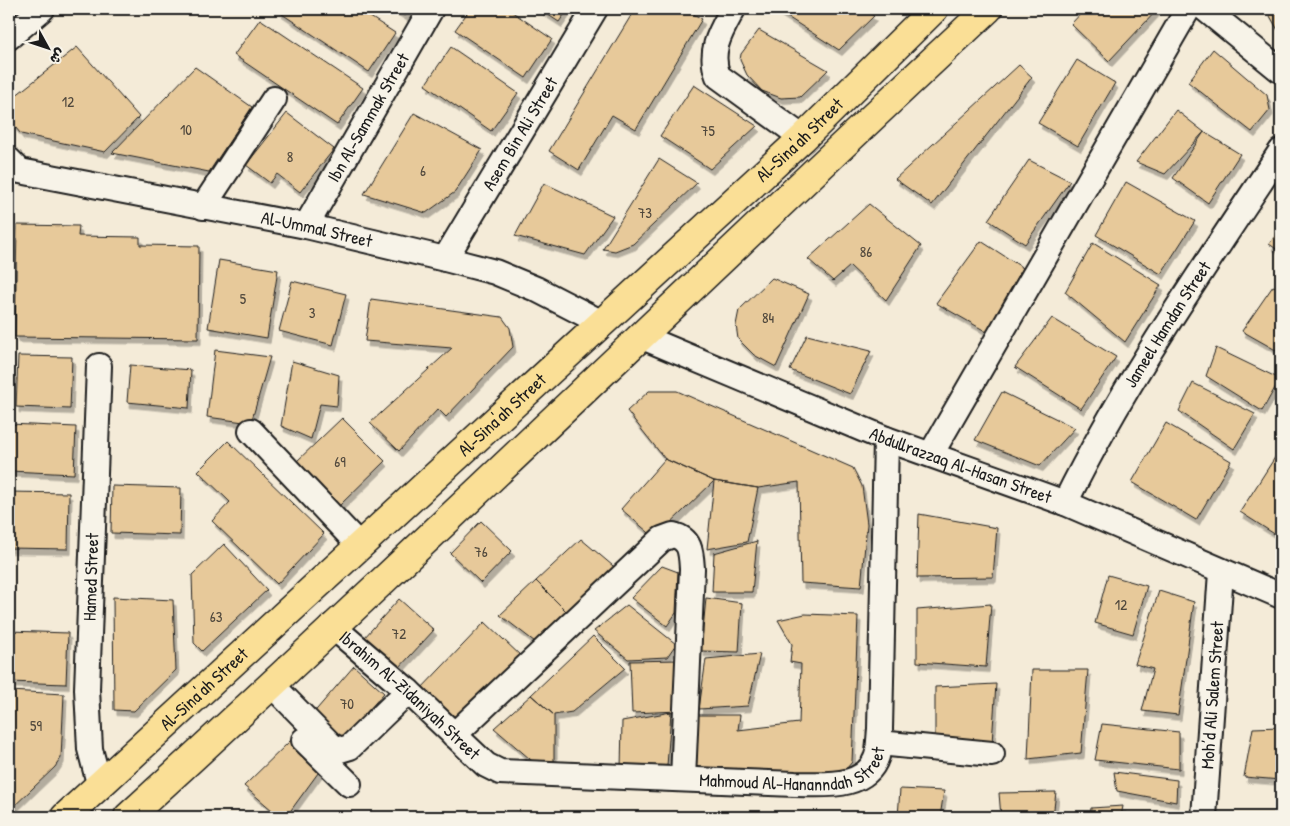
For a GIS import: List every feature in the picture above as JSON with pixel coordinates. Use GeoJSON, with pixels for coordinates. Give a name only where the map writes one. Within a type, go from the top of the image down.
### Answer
{"type":"FeatureCollection","features":[{"type":"Feature","properties":{"kind":"main road","name":"Al-Sina'ah Street"},"geometry":{"type":"LineString","coordinates":[[65,817],[803,138],[934,9]]}},
{"type":"Feature","properties":{"kind":"main road","name":"Al-Sina'ah Street"},"geometry":{"type":"LineString","coordinates":[[128,817],[266,691],[332,626],[552,422],[640,336],[988,9]]}},
{"type":"Feature","properties":{"kind":"street"},"geometry":{"type":"LineString","coordinates":[[9,37],[42,9]]}},
{"type":"Feature","properties":{"kind":"street","name":"Ibn Al-Sammak Street"},"geometry":{"type":"LineString","coordinates":[[306,226],[431,9]]}},
{"type":"Feature","properties":{"kind":"street","name":"Asem Bin Ali Street"},"geometry":{"type":"LineString","coordinates":[[445,259],[595,9]]}},
{"type":"Feature","properties":{"kind":"street"},"geometry":{"type":"LineString","coordinates":[[732,9],[718,38],[714,52],[713,64],[718,76],[803,138]]}},
{"type":"Feature","properties":{"kind":"street"},"geometry":{"type":"LineString","coordinates":[[931,454],[1188,9]]}},
{"type":"Feature","properties":{"kind":"street"},"geometry":{"type":"LineString","coordinates":[[1205,9],[1281,71]]}},
{"type":"Feature","properties":{"kind":"street"},"geometry":{"type":"LineString","coordinates":[[203,207],[274,99]]}},
{"type":"Feature","properties":{"kind":"street","name":"Jameel Hamdan Street"},"geometry":{"type":"LineString","coordinates":[[1065,503],[1095,442],[1137,372],[1184,297],[1281,151]]}},
{"type":"Feature","properties":{"kind":"street","name":"Al-Ummal Street"},"geometry":{"type":"LineString","coordinates":[[12,170],[306,226],[445,259],[495,272],[536,289],[602,323]]}},
{"type":"Feature","properties":{"kind":"street","name":"Abdullrazzaq Al-Hasan Street"},"geometry":{"type":"LineString","coordinates":[[640,336],[886,439],[1065,503],[1221,572],[1281,596]]}},
{"type":"Feature","properties":{"kind":"street","name":"Hamed Street"},"geometry":{"type":"LineString","coordinates":[[99,366],[87,698],[90,750],[100,786]]}},
{"type":"Feature","properties":{"kind":"street"},"geometry":{"type":"LineString","coordinates":[[251,431],[360,546]]}},
{"type":"Feature","properties":{"kind":"street","name":"Mahmoud Al-Hananndah Street"},"geometry":{"type":"LineString","coordinates":[[486,765],[493,770],[506,773],[795,784],[840,783],[856,779],[866,773],[876,757],[879,744],[886,439]]}},
{"type":"Feature","properties":{"kind":"street"},"geometry":{"type":"LineString","coordinates":[[454,735],[662,539],[672,535],[686,542],[690,549],[692,569],[683,779]]}},
{"type":"Feature","properties":{"kind":"street","name":"Moh’d Ali Salem Street"},"geometry":{"type":"LineString","coordinates":[[1204,817],[1221,572]]}},
{"type":"Feature","properties":{"kind":"street","name":"Ibrahim Al-Zidaniyah Street"},"geometry":{"type":"LineString","coordinates":[[332,626],[408,690],[486,765]]}},
{"type":"Feature","properties":{"kind":"street"},"geometry":{"type":"LineString","coordinates":[[266,691],[331,745],[340,750],[350,747],[408,690]]}},
{"type":"Feature","properties":{"kind":"street"},"geometry":{"type":"LineString","coordinates":[[266,691],[348,784]]}},
{"type":"Feature","properties":{"kind":"street"},"geometry":{"type":"LineString","coordinates":[[879,744],[992,754]]}},
{"type":"Feature","properties":{"kind":"building"},"geometry":{"type":"Polygon","coordinates":[[[281,9],[358,9],[395,33],[369,72],[279,12],[281,9]]]}},
{"type":"Feature","properties":{"kind":"building"},"geometry":{"type":"Polygon","coordinates":[[[394,9],[409,9],[405,16],[394,9]]]}},
{"type":"Feature","properties":{"kind":"building"},"geometry":{"type":"Polygon","coordinates":[[[470,9],[508,9],[552,39],[526,78],[455,30],[470,9]]]}},
{"type":"Feature","properties":{"kind":"building"},"geometry":{"type":"Polygon","coordinates":[[[539,9],[568,9],[559,22],[539,9]]]}},
{"type":"Feature","properties":{"kind":"building"},"geometry":{"type":"Polygon","coordinates":[[[635,9],[685,9],[702,19],[636,129],[612,115],[579,170],[549,151],[635,9]]]}},
{"type":"Feature","properties":{"kind":"building"},"geometry":{"type":"Polygon","coordinates":[[[775,9],[863,9],[874,16],[839,50],[775,9]]]}},
{"type":"Feature","properties":{"kind":"building"},"geometry":{"type":"Polygon","coordinates":[[[1085,9],[1158,9],[1109,61],[1071,24],[1085,9]]]}},
{"type":"Feature","properties":{"kind":"building"},"geometry":{"type":"Polygon","coordinates":[[[1266,9],[1281,9],[1281,29],[1278,30],[1266,9]]]}},
{"type":"Feature","properties":{"kind":"building"},"geometry":{"type":"Polygon","coordinates":[[[260,19],[363,88],[337,125],[234,55],[260,19]]]}},
{"type":"Feature","properties":{"kind":"building"},"geometry":{"type":"Polygon","coordinates":[[[759,30],[828,70],[800,97],[781,98],[762,91],[747,75],[740,60],[741,54],[759,30]]]}},
{"type":"Feature","properties":{"kind":"building"},"geometry":{"type":"Polygon","coordinates":[[[77,47],[139,117],[105,152],[21,134],[9,120],[10,100],[77,47]]]}},
{"type":"Feature","properties":{"kind":"building"},"geometry":{"type":"Polygon","coordinates":[[[451,47],[518,93],[491,131],[425,85],[451,47]]]}},
{"type":"Feature","properties":{"kind":"building"},"geometry":{"type":"Polygon","coordinates":[[[1213,49],[1267,95],[1270,110],[1252,132],[1188,82],[1213,49]]]}},
{"type":"Feature","properties":{"kind":"building"},"geometry":{"type":"Polygon","coordinates":[[[1077,60],[1115,83],[1078,146],[1038,123],[1077,60]]]}},
{"type":"Feature","properties":{"kind":"building"},"geometry":{"type":"Polygon","coordinates":[[[1019,65],[1032,77],[932,205],[895,179],[1019,65]]]}},
{"type":"Feature","properties":{"kind":"building"},"geometry":{"type":"Polygon","coordinates":[[[195,67],[252,107],[209,172],[112,153],[195,67]]]}},
{"type":"Feature","properties":{"kind":"building"},"geometry":{"type":"Polygon","coordinates":[[[694,85],[757,126],[710,169],[660,136],[694,85]]]}},
{"type":"Feature","properties":{"kind":"building"},"geometry":{"type":"Polygon","coordinates":[[[1176,110],[1204,132],[1165,174],[1136,162],[1176,110]]]}},
{"type":"Feature","properties":{"kind":"building"},"geometry":{"type":"Polygon","coordinates":[[[287,113],[334,149],[300,192],[277,174],[270,183],[246,165],[287,113]]]}},
{"type":"Feature","properties":{"kind":"building"},"geometry":{"type":"Polygon","coordinates":[[[414,113],[482,150],[455,192],[426,213],[364,194],[414,113]]]}},
{"type":"Feature","properties":{"kind":"building"},"geometry":{"type":"Polygon","coordinates":[[[1204,132],[1240,154],[1208,203],[1173,178],[1204,132]]]}},
{"type":"Feature","properties":{"kind":"building"},"geometry":{"type":"Polygon","coordinates":[[[659,159],[697,183],[633,244],[615,251],[603,249],[659,159]]]}},
{"type":"Feature","properties":{"kind":"building"},"geometry":{"type":"Polygon","coordinates":[[[1029,160],[1070,181],[1025,244],[988,220],[1029,160]]]}},
{"type":"Feature","properties":{"kind":"building"},"geometry":{"type":"Polygon","coordinates":[[[1126,182],[1195,221],[1161,274],[1096,235],[1126,182]]]}},
{"type":"Feature","properties":{"kind":"building"},"geometry":{"type":"Polygon","coordinates":[[[544,183],[613,216],[585,255],[515,236],[544,183]]]}},
{"type":"Feature","properties":{"kind":"building"},"geometry":{"type":"Polygon","coordinates":[[[869,204],[921,246],[886,300],[850,266],[833,281],[808,259],[869,204]]]}},
{"type":"Feature","properties":{"kind":"building"},"geometry":{"type":"Polygon","coordinates":[[[17,225],[79,226],[78,236],[140,237],[140,245],[199,246],[198,339],[15,337],[17,225]]]}},
{"type":"Feature","properties":{"kind":"building"},"geometry":{"type":"Polygon","coordinates":[[[1281,228],[1281,252],[1269,244],[1281,228]]]}},
{"type":"Feature","properties":{"kind":"building"},"geometry":{"type":"Polygon","coordinates":[[[981,241],[1023,268],[987,332],[936,303],[981,241]]]}},
{"type":"Feature","properties":{"kind":"building"},"geometry":{"type":"Polygon","coordinates":[[[1093,243],[1161,285],[1125,342],[1065,292],[1093,243]]]}},
{"type":"Feature","properties":{"kind":"building"},"geometry":{"type":"Polygon","coordinates":[[[219,260],[278,270],[267,338],[208,328],[219,260]]]}},
{"type":"Feature","properties":{"kind":"building"},"geometry":{"type":"Polygon","coordinates":[[[772,278],[809,294],[776,367],[754,355],[738,339],[736,325],[739,310],[772,278]]]}},
{"type":"Feature","properties":{"kind":"building"},"geometry":{"type":"Polygon","coordinates":[[[292,281],[346,294],[333,345],[279,331],[292,281]]]}},
{"type":"Feature","properties":{"kind":"building"},"geometry":{"type":"Polygon","coordinates":[[[1273,286],[1281,289],[1281,353],[1242,331],[1273,286]]]}},
{"type":"Feature","properties":{"kind":"building"},"geometry":{"type":"Polygon","coordinates":[[[371,299],[502,317],[510,328],[513,347],[446,417],[438,409],[399,451],[370,423],[452,348],[365,341],[371,299]]]}},
{"type":"Feature","properties":{"kind":"building"},"geometry":{"type":"Polygon","coordinates":[[[1052,318],[1116,357],[1081,409],[1015,367],[1052,318]]]}},
{"type":"Feature","properties":{"kind":"building"},"geometry":{"type":"Polygon","coordinates":[[[807,335],[871,351],[850,394],[790,370],[807,335]]]}},
{"type":"Feature","properties":{"kind":"building"},"geometry":{"type":"Polygon","coordinates":[[[1216,348],[1280,379],[1262,411],[1206,376],[1216,348]]]}},
{"type":"Feature","properties":{"kind":"building"},"geometry":{"type":"Polygon","coordinates":[[[215,350],[270,357],[251,423],[207,417],[215,350]]]}},
{"type":"Feature","properties":{"kind":"building"},"geometry":{"type":"Polygon","coordinates":[[[18,356],[72,357],[70,409],[16,407],[18,356]]]}},
{"type":"Feature","properties":{"kind":"building"},"geometry":{"type":"Polygon","coordinates":[[[292,361],[339,375],[337,406],[320,404],[311,439],[281,426],[292,361]]]}},
{"type":"Feature","properties":{"kind":"building"},"geometry":{"type":"Polygon","coordinates":[[[130,365],[191,370],[189,408],[127,402],[130,365]]]}},
{"type":"Feature","properties":{"kind":"building"},"geometry":{"type":"Polygon","coordinates":[[[1193,383],[1255,414],[1234,449],[1179,411],[1193,383]]]}},
{"type":"Feature","properties":{"kind":"building"},"geometry":{"type":"Polygon","coordinates":[[[649,391],[677,391],[853,468],[862,486],[867,524],[861,587],[801,583],[799,482],[758,488],[714,481],[665,459],[627,411],[649,391]]]}},
{"type":"Feature","properties":{"kind":"building"},"geometry":{"type":"Polygon","coordinates":[[[1002,392],[1075,428],[1040,466],[975,440],[1002,392]]]}},
{"type":"Feature","properties":{"kind":"building"},"geometry":{"type":"Polygon","coordinates":[[[342,418],[385,461],[339,506],[296,462],[342,418]]]}},
{"type":"Feature","properties":{"kind":"building"},"geometry":{"type":"Polygon","coordinates":[[[1166,423],[1231,461],[1196,520],[1132,482],[1166,423]]]}},
{"type":"Feature","properties":{"kind":"building"},"geometry":{"type":"Polygon","coordinates":[[[9,424],[76,427],[74,474],[9,471],[9,424]]]}},
{"type":"Feature","properties":{"kind":"building"},"geometry":{"type":"Polygon","coordinates":[[[228,441],[324,534],[277,584],[212,521],[230,502],[198,471],[228,441]]]}},
{"type":"Feature","properties":{"kind":"building"},"geometry":{"type":"Polygon","coordinates":[[[1281,448],[1281,526],[1276,535],[1240,512],[1281,448]]]}},
{"type":"Feature","properties":{"kind":"building"},"geometry":{"type":"Polygon","coordinates":[[[665,459],[714,481],[655,538],[621,509],[665,459]]]}},
{"type":"Feature","properties":{"kind":"building"},"geometry":{"type":"Polygon","coordinates":[[[714,481],[758,488],[747,542],[707,549],[714,481]]]}},
{"type":"Feature","properties":{"kind":"building"},"geometry":{"type":"Polygon","coordinates":[[[112,486],[181,488],[180,535],[111,533],[112,486]]]}},
{"type":"Feature","properties":{"kind":"building"},"geometry":{"type":"Polygon","coordinates":[[[9,492],[69,493],[68,549],[9,548],[9,492]]]}},
{"type":"Feature","properties":{"kind":"building"},"geometry":{"type":"Polygon","coordinates":[[[919,514],[997,528],[993,577],[917,578],[919,514]]]}},
{"type":"Feature","properties":{"kind":"building"},"geometry":{"type":"Polygon","coordinates":[[[481,521],[512,551],[481,583],[450,553],[481,521]]]}},
{"type":"Feature","properties":{"kind":"building"},"geometry":{"type":"Polygon","coordinates":[[[581,539],[619,571],[572,617],[536,581],[581,539]]]}},
{"type":"Feature","properties":{"kind":"building"},"geometry":{"type":"Polygon","coordinates":[[[757,541],[752,592],[712,592],[714,553],[757,541]]]}},
{"type":"Feature","properties":{"kind":"building"},"geometry":{"type":"Polygon","coordinates":[[[224,544],[267,590],[202,651],[194,643],[192,575],[224,544]]]}},
{"type":"Feature","properties":{"kind":"building"},"geometry":{"type":"Polygon","coordinates":[[[662,566],[678,572],[676,613],[667,626],[631,598],[662,566]]]}},
{"type":"Feature","properties":{"kind":"building"},"geometry":{"type":"Polygon","coordinates":[[[1108,575],[1147,586],[1133,634],[1095,623],[1108,575]]]}},
{"type":"Feature","properties":{"kind":"building"},"geometry":{"type":"Polygon","coordinates":[[[536,581],[572,617],[539,645],[500,615],[536,581]]]}},
{"type":"Feature","properties":{"kind":"building"},"geometry":{"type":"Polygon","coordinates":[[[1159,591],[1194,602],[1178,715],[1142,711],[1153,669],[1135,664],[1159,591]]]}},
{"type":"Feature","properties":{"kind":"building"},"geometry":{"type":"Polygon","coordinates":[[[113,597],[173,600],[176,670],[134,711],[114,710],[113,597]]]}},
{"type":"Feature","properties":{"kind":"building"},"geometry":{"type":"Polygon","coordinates":[[[706,598],[742,603],[739,652],[701,651],[706,598]]]}},
{"type":"Feature","properties":{"kind":"building"},"geometry":{"type":"Polygon","coordinates":[[[399,599],[434,630],[398,669],[364,638],[399,599]]]}},
{"type":"Feature","properties":{"kind":"building"},"geometry":{"type":"Polygon","coordinates":[[[991,604],[986,667],[917,662],[917,610],[991,604]]]}},
{"type":"Feature","properties":{"kind":"building"},"geometry":{"type":"Polygon","coordinates":[[[627,605],[676,644],[667,657],[628,659],[594,631],[627,605]]]}},
{"type":"Feature","properties":{"kind":"building"},"geometry":{"type":"Polygon","coordinates":[[[805,614],[858,616],[852,762],[841,775],[696,771],[694,715],[740,715],[738,730],[799,723],[801,664],[790,662],[792,644],[778,620],[805,614]]]}},
{"type":"Feature","properties":{"kind":"building"},"geometry":{"type":"Polygon","coordinates":[[[485,622],[522,657],[455,728],[418,692],[485,622]]]}},
{"type":"Feature","properties":{"kind":"building"},"geometry":{"type":"Polygon","coordinates":[[[9,631],[68,633],[66,684],[9,682],[9,631]]]}},
{"type":"Feature","properties":{"kind":"building"},"geometry":{"type":"Polygon","coordinates":[[[593,636],[625,668],[572,712],[554,715],[531,695],[593,636]]]}},
{"type":"Feature","properties":{"kind":"building"},"geometry":{"type":"Polygon","coordinates":[[[760,654],[748,706],[699,709],[706,659],[760,654]]]}},
{"type":"Feature","properties":{"kind":"building"},"geometry":{"type":"Polygon","coordinates":[[[678,660],[679,711],[632,713],[630,661],[678,660]]]}},
{"type":"Feature","properties":{"kind":"building"},"geometry":{"type":"Polygon","coordinates":[[[354,666],[384,693],[340,742],[311,716],[354,666]]]}},
{"type":"Feature","properties":{"kind":"building"},"geometry":{"type":"Polygon","coordinates":[[[1032,670],[1088,670],[1081,753],[1028,759],[1032,670]]]}},
{"type":"Feature","properties":{"kind":"building"},"geometry":{"type":"Polygon","coordinates":[[[996,684],[992,743],[935,743],[935,687],[996,684]]]}},
{"type":"Feature","properties":{"kind":"building"},"geometry":{"type":"Polygon","coordinates":[[[9,691],[64,694],[61,758],[55,767],[9,811],[9,691]]]}},
{"type":"Feature","properties":{"kind":"building"},"geometry":{"type":"Polygon","coordinates":[[[531,695],[554,715],[554,768],[537,765],[494,728],[531,695]]]}},
{"type":"Feature","properties":{"kind":"building"},"geometry":{"type":"Polygon","coordinates":[[[671,712],[667,766],[621,769],[622,721],[671,712]]]}},
{"type":"Feature","properties":{"kind":"building"},"geometry":{"type":"Polygon","coordinates":[[[1102,724],[1179,732],[1179,769],[1095,760],[1102,724]]]}},
{"type":"Feature","properties":{"kind":"building"},"geometry":{"type":"Polygon","coordinates":[[[1281,727],[1281,780],[1244,777],[1253,728],[1281,727]]]}},
{"type":"Feature","properties":{"kind":"building"},"geometry":{"type":"Polygon","coordinates":[[[291,740],[321,769],[286,817],[280,817],[244,786],[291,740]]]}},
{"type":"Feature","properties":{"kind":"building"},"geometry":{"type":"Polygon","coordinates":[[[1114,772],[1177,780],[1176,802],[1117,791],[1114,772]]]}},
{"type":"Feature","properties":{"kind":"building"},"geometry":{"type":"Polygon","coordinates":[[[900,789],[944,791],[940,817],[898,817],[900,789]]]}},
{"type":"Feature","properties":{"kind":"building"},"geometry":{"type":"Polygon","coordinates":[[[1056,792],[1053,817],[1001,817],[999,793],[1056,792]]]}},
{"type":"Feature","properties":{"kind":"building"},"geometry":{"type":"Polygon","coordinates":[[[1123,806],[1121,817],[1090,817],[1091,808],[1123,806]]]}}]}
